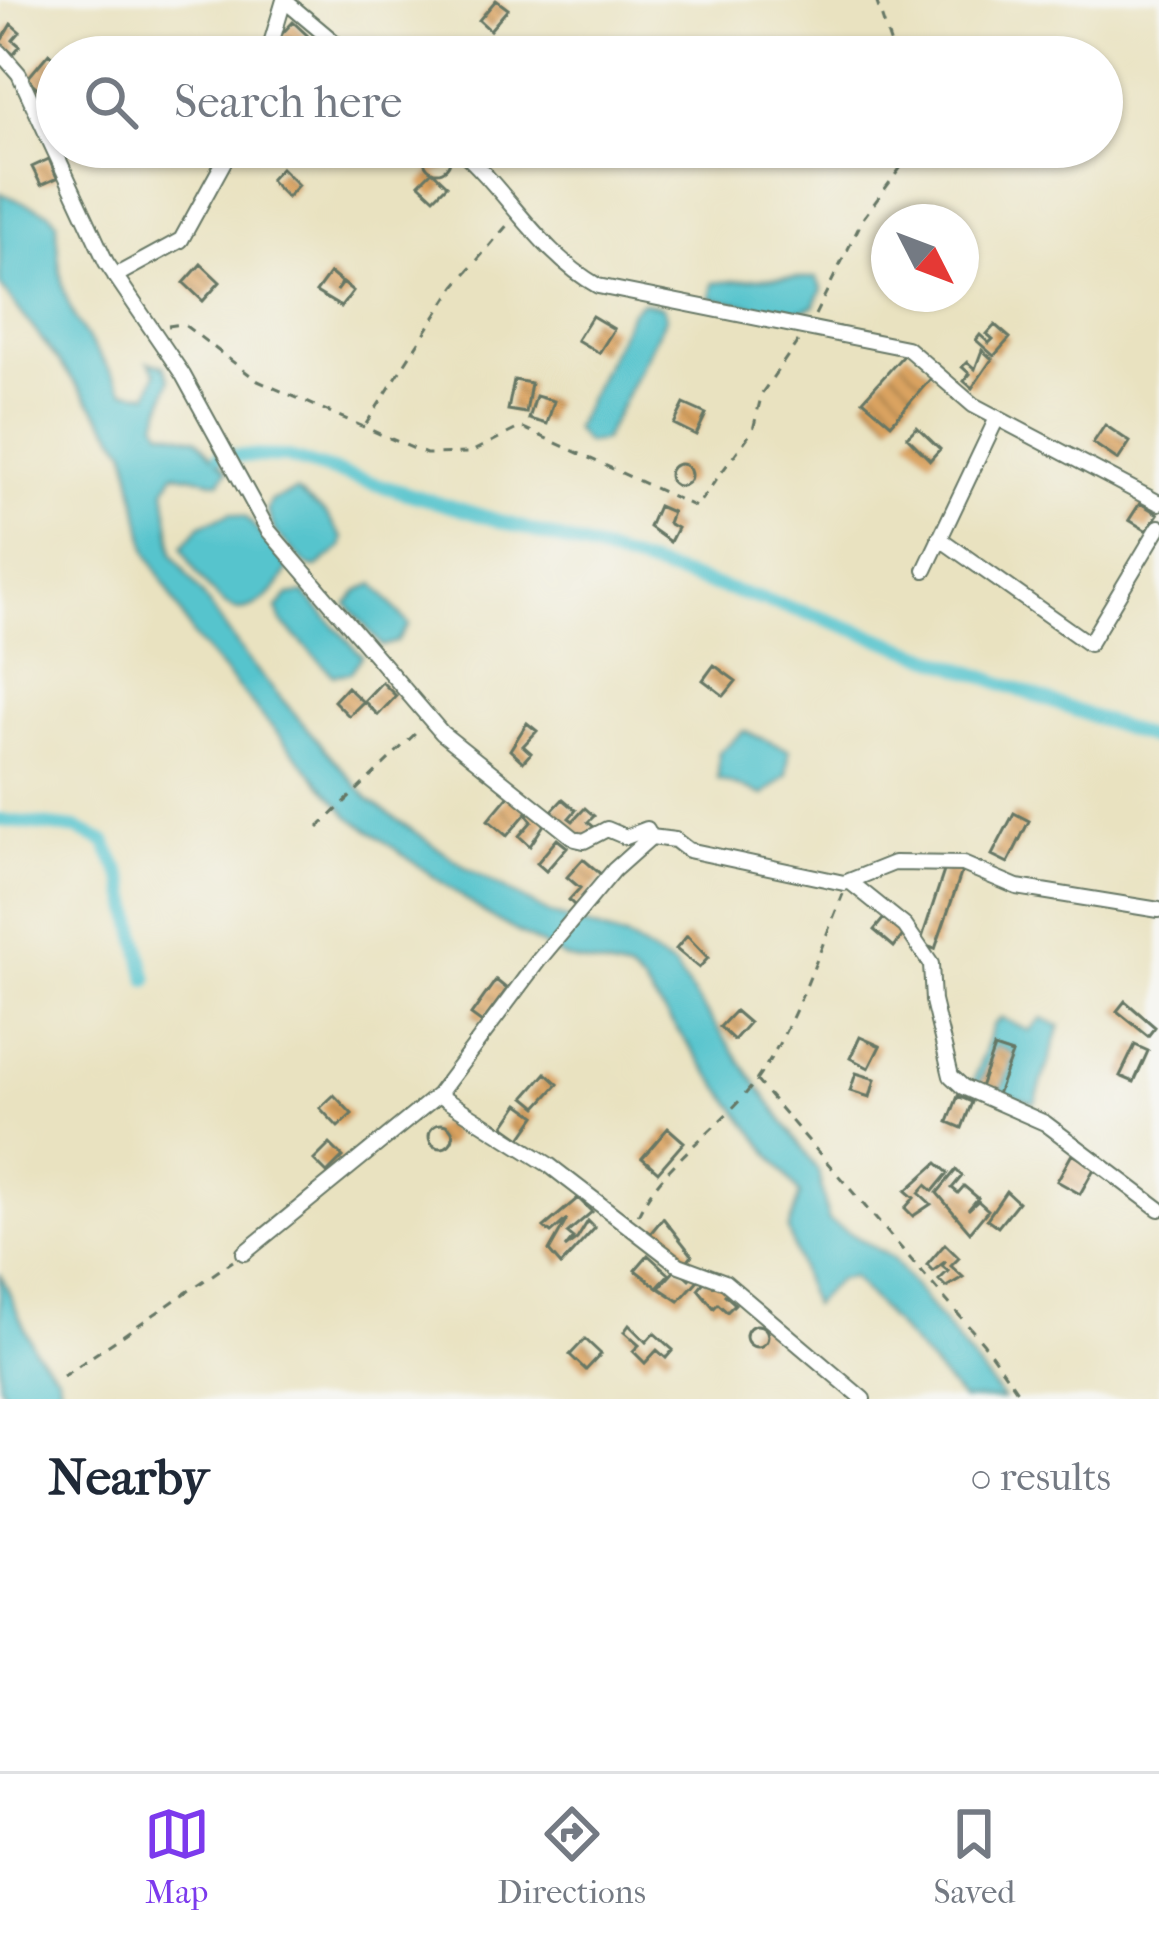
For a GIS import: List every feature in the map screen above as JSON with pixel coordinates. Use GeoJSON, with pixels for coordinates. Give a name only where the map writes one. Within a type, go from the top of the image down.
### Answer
{"type":"FeatureCollection","features":[{"type":"Feature","properties":{"kind":"street"},"geometry":{"type":"LineString","coordinates":[[273,36],[284,0],[327,36]]}},
{"type":"Feature","properties":{"kind":"street"},"geometry":{"type":"LineString","coordinates":[[0,52],[19,74],[36,110]]}},
{"type":"Feature","properties":{"kind":"street"},"geometry":{"type":"LineString","coordinates":[[64,168],[115,276],[300,573],[429,719],[575,839],[584,841],[607,830],[626,836],[647,829],[651,837],[804,878],[849,881],[883,865],[954,863],[1017,887],[1159,910]]}},
{"type":"Feature","properties":{"kind":"street"},"geometry":{"type":"LineString","coordinates":[[115,276],[181,240],[220,168]]}},
{"type":"Feature","properties":{"kind":"street"},"geometry":{"type":"LineString","coordinates":[[477,168],[557,260],[598,286],[907,348],[973,405],[1159,502]]}},
{"type":"Feature","properties":{"kind":"street"},"geometry":{"type":"LineString","coordinates":[[925,570],[997,418]]}},
{"type":"Feature","properties":{"kind":"street"},"geometry":{"type":"LineString","coordinates":[[940,538],[1089,644],[1159,527]]}},
{"type":"Feature","properties":{"kind":"street"},"geometry":{"type":"LineString","coordinates":[[244,1253],[438,1095],[574,917],[651,837]]}},
{"type":"Feature","properties":{"kind":"street"},"geometry":{"type":"LineString","coordinates":[[849,881],[905,926],[931,964],[938,1025],[955,1080],[1046,1123],[1159,1209]]}},
{"type":"Feature","properties":{"kind":"street"},"geometry":{"type":"LineString","coordinates":[[438,1095],[549,1165],[679,1265],[725,1282],[863,1399]]}},
{"type":"Feature","properties":{"kind":"path"},"geometry":{"type":"LineString","coordinates":[[876,0],[889,36]]}},
{"type":"Feature","properties":{"kind":"path"},"geometry":{"type":"LineString","coordinates":[[152,336],[183,324],[258,381],[426,454],[448,457],[521,427],[696,507],[753,430],[762,393],[808,328],[864,217],[900,168]]}},
{"type":"Feature","properties":{"kind":"path"},"geometry":{"type":"LineString","coordinates":[[364,426],[454,286],[519,212]]}},
{"type":"Feature","properties":{"kind":"path"},"geometry":{"type":"LineString","coordinates":[[318,828],[429,719]]}},
{"type":"Feature","properties":{"kind":"path"},"geometry":{"type":"LineString","coordinates":[[630,1227],[646,1197],[728,1116],[756,1081],[807,986],[849,881]]}},
{"type":"Feature","properties":{"kind":"path"},"geometry":{"type":"LineString","coordinates":[[756,1081],[984,1344],[1023,1399]]}},
{"type":"Feature","properties":{"kind":"path"},"geometry":{"type":"LineString","coordinates":[[63,1376],[244,1253]]}},
{"type":"Feature","properties":{"kind":"water"},"geometry":{"type":"Polygon","coordinates":[[[0,193],[50,213],[57,222],[61,276],[73,314],[124,391],[149,394],[156,372],[149,362],[164,366],[170,380],[157,422],[161,430],[196,438],[227,471],[219,482],[174,473],[165,489],[173,554],[248,660],[369,800],[465,867],[550,914],[626,938],[674,967],[818,1171],[828,1220],[892,1258],[1003,1399],[962,1399],[852,1277],[839,1279],[812,1305],[788,1230],[800,1194],[643,984],[629,972],[565,958],[489,916],[349,816],[194,637],[147,552],[126,449],[0,285],[0,193]]]}},
{"type":"Feature","properties":{"kind":"water"},"geometry":{"type":"Polygon","coordinates":[[[816,278],[822,289],[814,306],[795,314],[710,298],[713,283],[816,278]]]}},
{"type":"Feature","properties":{"kind":"water"},"geometry":{"type":"Polygon","coordinates":[[[642,302],[663,307],[666,317],[603,441],[586,443],[574,429],[631,312],[642,302]]]}},
{"type":"Feature","properties":{"kind":"water"},"geometry":{"type":"Polygon","coordinates":[[[296,491],[326,514],[343,539],[341,548],[317,567],[308,566],[275,532],[267,510],[271,501],[296,491]]]}},
{"type":"Feature","properties":{"kind":"water"},"geometry":{"type":"Polygon","coordinates":[[[231,513],[246,517],[288,567],[270,595],[239,610],[205,584],[183,546],[201,525],[231,513]]]}},
{"type":"Feature","properties":{"kind":"water"},"geometry":{"type":"Polygon","coordinates":[[[374,584],[409,625],[396,642],[382,646],[347,604],[359,590],[374,584]]]}},
{"type":"Feature","properties":{"kind":"water"},"geometry":{"type":"Polygon","coordinates":[[[304,593],[362,656],[350,673],[333,675],[282,622],[277,608],[289,595],[304,593]]]}},
{"type":"Feature","properties":{"kind":"water"},"geometry":{"type":"Polygon","coordinates":[[[744,731],[789,750],[787,775],[764,795],[718,779],[719,752],[744,731]]]}},
{"type":"Feature","properties":{"kind":"water"},"geometry":{"type":"Polygon","coordinates":[[[1002,1018],[1029,1031],[1042,1018],[1060,1026],[1035,1103],[1000,1093],[1015,1055],[996,1045],[979,1085],[973,1083],[993,1025],[1002,1018]]]}},
{"type":"Feature","properties":{"kind":"water"},"geometry":{"type":"Polygon","coordinates":[[[0,1273],[34,1349],[58,1376],[61,1399],[6,1399],[0,1384],[0,1273]]]}},
{"type":"Feature","properties":{"kind":"building"},"geometry":{"type":"Polygon","coordinates":[[[496,0],[508,9],[490,30],[479,20],[496,0]]]}},
{"type":"Feature","properties":{"kind":"building"},"geometry":{"type":"Polygon","coordinates":[[[293,22],[307,35],[306,36],[280,36],[293,22]]]}},
{"type":"Feature","properties":{"kind":"building"},"geometry":{"type":"Polygon","coordinates":[[[11,24],[20,32],[13,40],[20,46],[13,54],[0,43],[11,24]]]}},
{"type":"Feature","properties":{"kind":"building"},"geometry":{"type":"Polygon","coordinates":[[[32,167],[53,168],[57,178],[41,185],[32,167]]]}},
{"type":"Feature","properties":{"kind":"building"},"geometry":{"type":"Polygon","coordinates":[[[281,168],[298,185],[287,197],[270,180],[281,168]]]}},
{"type":"Feature","properties":{"kind":"building"},"geometry":{"type":"Polygon","coordinates":[[[432,171],[447,185],[434,198],[419,184],[432,171]]]}},
{"type":"Feature","properties":{"kind":"building"},"geometry":{"type":"Polygon","coordinates":[[[201,264],[220,282],[203,301],[184,283],[201,264]]]}},
{"type":"Feature","properties":{"kind":"building"},"geometry":{"type":"Polygon","coordinates":[[[330,273],[341,282],[337,291],[343,283],[353,291],[341,307],[316,292],[330,273]]]}},
{"type":"Feature","properties":{"kind":"building"},"geometry":{"type":"Polygon","coordinates":[[[592,316],[614,329],[599,353],[577,340],[592,316]]]}},
{"type":"Feature","properties":{"kind":"building"},"geometry":{"type":"Polygon","coordinates":[[[995,325],[1010,338],[994,356],[976,340],[980,335],[989,343],[993,339],[987,334],[995,325]]]}},
{"type":"Feature","properties":{"kind":"building"},"geometry":{"type":"Polygon","coordinates":[[[982,350],[992,359],[972,388],[964,381],[970,374],[962,367],[967,362],[975,369],[982,350]]]}},
{"type":"Feature","properties":{"kind":"building"},"geometry":{"type":"Polygon","coordinates":[[[907,351],[934,375],[891,424],[863,400],[907,351]]]}},
{"type":"Feature","properties":{"kind":"building"},"geometry":{"type":"Polygon","coordinates":[[[514,380],[531,383],[526,413],[508,410],[514,380]]]}},
{"type":"Feature","properties":{"kind":"building"},"geometry":{"type":"Polygon","coordinates":[[[536,396],[554,401],[547,424],[529,419],[536,396]]]}},
{"type":"Feature","properties":{"kind":"building"},"geometry":{"type":"Polygon","coordinates":[[[684,404],[706,414],[696,435],[674,424],[684,404]]]}},
{"type":"Feature","properties":{"kind":"building"},"geometry":{"type":"Polygon","coordinates":[[[1105,425],[1130,442],[1118,460],[1093,443],[1105,425]]]}},
{"type":"Feature","properties":{"kind":"building"},"geometry":{"type":"Polygon","coordinates":[[[917,427],[940,449],[930,460],[907,437],[917,427]]]}},
{"type":"Feature","properties":{"kind":"building"},"geometry":{"type":"Polygon","coordinates":[[[680,464],[691,475],[680,486],[669,475],[680,464]]]}},
{"type":"Feature","properties":{"kind":"building"},"geometry":{"type":"Polygon","coordinates":[[[1140,503],[1158,514],[1147,531],[1129,520],[1140,503]]]}},
{"type":"Feature","properties":{"kind":"building"},"geometry":{"type":"Polygon","coordinates":[[[658,506],[672,512],[668,523],[677,528],[670,542],[649,527],[658,506]]]}},
{"type":"Feature","properties":{"kind":"building"},"geometry":{"type":"Polygon","coordinates":[[[714,665],[736,681],[724,696],[703,680],[714,665]]]}},
{"type":"Feature","properties":{"kind":"building"},"geometry":{"type":"Polygon","coordinates":[[[382,682],[396,696],[378,715],[364,701],[382,682]]]}},
{"type":"Feature","properties":{"kind":"building"},"geometry":{"type":"Polygon","coordinates":[[[347,687],[363,702],[349,716],[334,701],[347,687]]]}},
{"type":"Feature","properties":{"kind":"building"},"geometry":{"type":"Polygon","coordinates":[[[527,723],[537,731],[523,746],[531,753],[523,762],[510,750],[527,723]]]}},
{"type":"Feature","properties":{"kind":"building"},"geometry":{"type":"Polygon","coordinates":[[[509,795],[528,811],[507,836],[488,820],[509,795]]]}},
{"type":"Feature","properties":{"kind":"building"},"geometry":{"type":"Polygon","coordinates":[[[563,799],[576,810],[569,818],[573,821],[585,808],[594,816],[588,822],[595,828],[583,840],[549,814],[563,799]]]}},
{"type":"Feature","properties":{"kind":"building"},"geometry":{"type":"Polygon","coordinates":[[[533,808],[547,820],[530,846],[519,836],[532,821],[527,815],[533,808]]]}},
{"type":"Feature","properties":{"kind":"building"},"geometry":{"type":"Polygon","coordinates":[[[1014,813],[1029,821],[1008,863],[992,855],[1014,813]]]}},
{"type":"Feature","properties":{"kind":"building"},"geometry":{"type":"Polygon","coordinates":[[[557,839],[567,847],[546,871],[537,863],[557,839]]]}},
{"type":"Feature","properties":{"kind":"building"},"geometry":{"type":"Polygon","coordinates":[[[583,859],[603,876],[576,907],[569,900],[580,888],[567,877],[583,859]]]}},
{"type":"Feature","properties":{"kind":"building"},"geometry":{"type":"Polygon","coordinates":[[[946,865],[962,871],[935,949],[920,944],[946,865]]]}},
{"type":"Feature","properties":{"kind":"building"},"geometry":{"type":"Polygon","coordinates":[[[884,918],[904,934],[894,947],[874,930],[884,918]]]}},
{"type":"Feature","properties":{"kind":"building"},"geometry":{"type":"Polygon","coordinates":[[[687,936],[708,958],[699,968],[676,949],[687,936]]]}},
{"type":"Feature","properties":{"kind":"building"},"geometry":{"type":"Polygon","coordinates":[[[496,980],[507,989],[482,1023],[471,1015],[496,980]]]}},
{"type":"Feature","properties":{"kind":"building"},"geometry":{"type":"Polygon","coordinates":[[[1125,1001],[1155,1027],[1148,1036],[1117,1011],[1125,1001]]]}},
{"type":"Feature","properties":{"kind":"building"},"geometry":{"type":"Polygon","coordinates":[[[735,1011],[749,1023],[734,1040],[720,1027],[735,1011]]]}},
{"type":"Feature","properties":{"kind":"building"},"geometry":{"type":"Polygon","coordinates":[[[860,1037],[880,1046],[869,1068],[850,1058],[860,1037]]]}},
{"type":"Feature","properties":{"kind":"building"},"geometry":{"type":"Polygon","coordinates":[[[1135,1045],[1148,1051],[1134,1082],[1120,1076],[1135,1045]]]}},
{"type":"Feature","properties":{"kind":"building"},"geometry":{"type":"Polygon","coordinates":[[[994,1048],[1012,1054],[996,1097],[979,1090],[994,1048]]]}},
{"type":"Feature","properties":{"kind":"building"},"geometry":{"type":"Polygon","coordinates":[[[546,1073],[558,1084],[537,1107],[525,1097],[546,1073]]]}},
{"type":"Feature","properties":{"kind":"building"},"geometry":{"type":"Polygon","coordinates":[[[856,1073],[875,1079],[870,1097],[850,1091],[856,1073]]]}},
{"type":"Feature","properties":{"kind":"building"},"geometry":{"type":"Polygon","coordinates":[[[334,1095],[352,1114],[338,1127],[320,1108],[334,1095]]]}},
{"type":"Feature","properties":{"kind":"building"},"geometry":{"type":"Polygon","coordinates":[[[958,1096],[972,1102],[962,1128],[948,1122],[958,1096]]]}},
{"type":"Feature","properties":{"kind":"building"},"geometry":{"type":"Polygon","coordinates":[[[519,1104],[536,1116],[521,1138],[504,1126],[519,1104]]]}},
{"type":"Feature","properties":{"kind":"building"},"geometry":{"type":"Polygon","coordinates":[[[441,1124],[453,1136],[441,1148],[429,1136],[441,1124]]]}},
{"type":"Feature","properties":{"kind":"building"},"geometry":{"type":"Polygon","coordinates":[[[668,1128],[684,1142],[658,1172],[642,1158],[668,1128]]]}},
{"type":"Feature","properties":{"kind":"building"},"geometry":{"type":"Polygon","coordinates":[[[330,1144],[343,1157],[327,1173],[314,1160],[330,1144]]]}},
{"type":"Feature","properties":{"kind":"building"},"geometry":{"type":"Polygon","coordinates":[[[1072,1154],[1095,1167],[1080,1194],[1057,1181],[1072,1154]]]}},
{"type":"Feature","properties":{"kind":"building"},"geometry":{"type":"Polygon","coordinates":[[[937,1163],[948,1173],[933,1191],[926,1185],[919,1193],[931,1204],[913,1216],[905,1208],[914,1198],[906,1191],[937,1163]]]}},
{"type":"Feature","properties":{"kind":"building"},"geometry":{"type":"Polygon","coordinates":[[[956,1170],[962,1176],[952,1188],[958,1193],[964,1186],[978,1198],[968,1210],[978,1201],[988,1210],[970,1232],[937,1193],[956,1170]]]}},
{"type":"Feature","properties":{"kind":"building"},"geometry":{"type":"Polygon","coordinates":[[[1006,1191],[1018,1202],[998,1227],[987,1219],[1006,1191]]]}},
{"type":"Feature","properties":{"kind":"building"},"geometry":{"type":"Polygon","coordinates":[[[578,1198],[592,1212],[567,1233],[573,1238],[565,1248],[588,1221],[595,1228],[561,1265],[549,1251],[567,1219],[551,1233],[544,1227],[578,1198]]]}},
{"type":"Feature","properties":{"kind":"building"},"geometry":{"type":"Polygon","coordinates":[[[663,1218],[692,1255],[685,1264],[649,1235],[663,1218]]]}},
{"type":"Feature","properties":{"kind":"building"},"geometry":{"type":"Polygon","coordinates":[[[945,1244],[959,1258],[951,1266],[963,1277],[946,1287],[939,1280],[948,1271],[942,1266],[946,1261],[933,1271],[927,1265],[945,1244]]]}},
{"type":"Feature","properties":{"kind":"building"},"geometry":{"type":"Polygon","coordinates":[[[648,1255],[669,1274],[657,1287],[635,1270],[648,1255]]]}},
{"type":"Feature","properties":{"kind":"building"},"geometry":{"type":"Polygon","coordinates":[[[677,1268],[689,1279],[694,1274],[699,1279],[679,1301],[659,1288],[677,1268]]]}},
{"type":"Feature","properties":{"kind":"building"},"geometry":{"type":"Polygon","coordinates":[[[708,1277],[731,1289],[725,1295],[735,1304],[727,1312],[718,1304],[714,1308],[698,1289],[708,1277]]]}},
{"type":"Feature","properties":{"kind":"building"},"geometry":{"type":"Polygon","coordinates":[[[629,1325],[646,1342],[654,1333],[673,1350],[666,1358],[657,1350],[645,1363],[633,1351],[639,1345],[624,1332],[629,1325]]]}},
{"type":"Feature","properties":{"kind":"building"},"geometry":{"type":"Polygon","coordinates":[[[757,1325],[768,1336],[757,1347],[746,1336],[757,1325]]]}},
{"type":"Feature","properties":{"kind":"building"},"geometry":{"type":"Polygon","coordinates":[[[585,1339],[601,1354],[586,1370],[570,1355],[585,1339]]]}},
{"type":"Feature","properties":{"kind":"waterway"},"geometry":{"type":"LineString","coordinates":[[220,455],[286,457],[820,617],[1159,741]]}},
{"type":"Feature","properties":{"kind":"waterway"},"geometry":{"type":"LineString","coordinates":[[0,820],[77,829],[105,842],[124,881],[147,980]]}}]}
